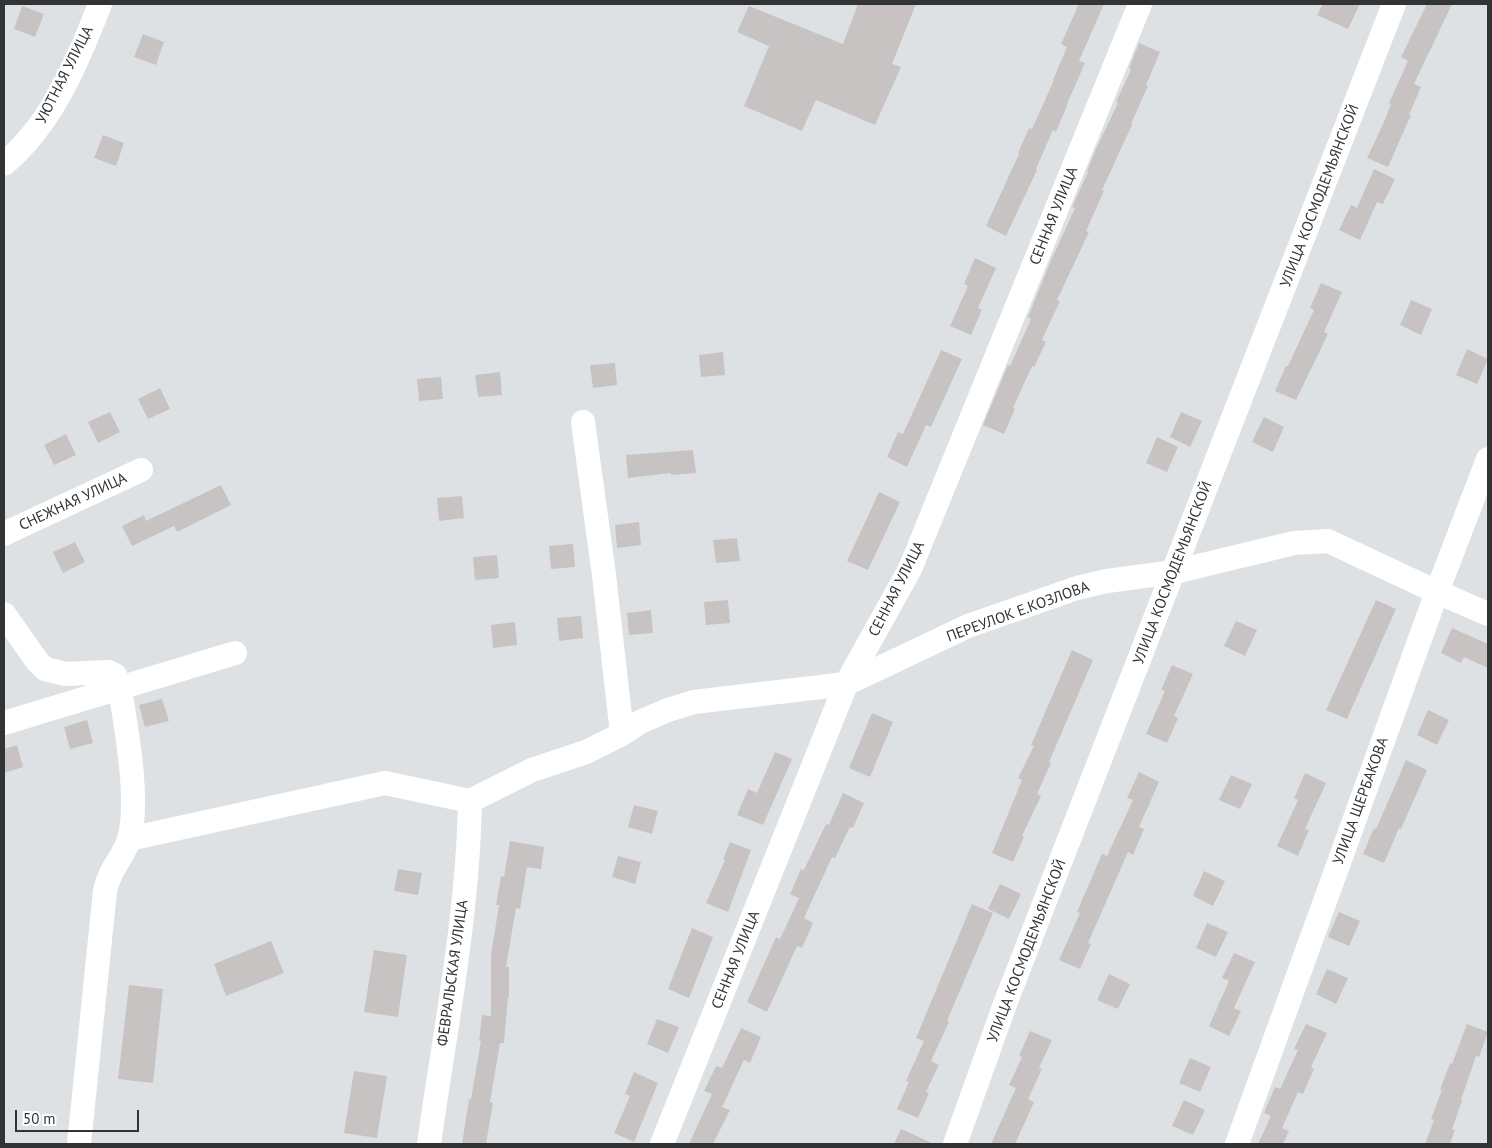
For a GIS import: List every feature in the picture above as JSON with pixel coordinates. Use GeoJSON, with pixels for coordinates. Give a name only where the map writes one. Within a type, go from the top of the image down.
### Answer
{"type":"FeatureCollection","features":[{"type":"Feature","properties":{"kind":"street","name":"УЮТНАЯ УЛИЦА"},"geometry":{"type":"LineString","coordinates":[[4,164],[36,132],[51,110],[87,38],[100,4]]}},
{"type":"Feature","properties":{"kind":"street","name":"СЕННАЯ УЛИЦА"},"geometry":{"type":"LineString","coordinates":[[662,1144],[846,684],[910,568],[1140,4]]}},
{"type":"Feature","properties":{"kind":"street","name":"УЛИЦА КОСМОДЕМЬЯНСКОЙ"},"geometry":{"type":"LineString","coordinates":[[955,1144],[1008,995],[1394,4]]}},
{"type":"Feature","properties":{"kind":"street"},"geometry":{"type":"LineString","coordinates":[[583,422],[604,575],[622,734]]}},
{"type":"Feature","properties":{"kind":"street","name":"УЛИЦА ЩЕРБАКОВА"},"geometry":{"type":"LineString","coordinates":[[1237,1144],[1437,592],[1488,460]]}},
{"type":"Feature","properties":{"kind":"street","name":"СНЕЖНАЯ УЛИЦА"},"geometry":{"type":"LineString","coordinates":[[4,534],[141,470]]}},
{"type":"Feature","properties":{"kind":"street","name":"ПЕРЕУЛОК Е.КОЗЛОВА"},"geometry":{"type":"LineString","coordinates":[[470,801],[526,773],[586,752],[622,734],[640,722],[668,710],[694,702],[846,684],[968,626],[1076,588],[1107,581],[1174,572],[1294,543],[1328,541],[1488,614]]}},
{"type":"Feature","properties":{"kind":"street"},"geometry":{"type":"LineString","coordinates":[[4,614],[37,662],[45,669],[66,674],[108,672],[114,675],[120,689],[132,793],[132,816],[129,839],[107,880],[105,891],[79,1144]]}},
{"type":"Feature","properties":{"kind":"street"},"geometry":{"type":"LineString","coordinates":[[4,723],[235,653]]}},
{"type":"Feature","properties":{"kind":"street"},"geometry":{"type":"LineString","coordinates":[[129,839],[385,783],[470,801]]}},
{"type":"Feature","properties":{"kind":"street","name":"ФЕВРАЛЬСКАЯ УЛИЦА"},"geometry":{"type":"LineString","coordinates":[[429,1144],[462,912],[467,866],[470,801]]}},
{"type":"Feature","properties":{"kind":"building"},"geometry":{"type":"Polygon","coordinates":[[[858,4],[916,4],[892,64],[901,67],[875,125],[816,100],[802,131],[744,106],[769,46],[737,32],[749,6],[843,44],[858,4]]]}},
{"type":"Feature","properties":{"kind":"building"},"geometry":{"type":"Polygon","coordinates":[[[1079,4],[1104,4],[1079,61],[1085,63],[1067,106],[1056,132],[1053,130],[1037,170],[1006,236],[986,226],[1029,128],[1032,129],[1054,80],[1067,47],[1061,44],[1079,4]]]}},
{"type":"Feature","properties":{"kind":"building"},"geometry":{"type":"Polygon","coordinates":[[[1323,4],[1360,4],[1348,29],[1317,15],[1323,4]]]}},
{"type":"Feature","properties":{"kind":"building"},"geometry":{"type":"Polygon","coordinates":[[[1427,4],[1452,4],[1414,84],[1421,87],[1388,167],[1367,158],[1384,122],[1391,104],[1389,103],[1408,61],[1401,57],[1427,4]]]}},
{"type":"Feature","properties":{"kind":"building"},"geometry":{"type":"Polygon","coordinates":[[[22,6],[44,14],[35,37],[14,29],[22,6]]]}},
{"type":"Feature","properties":{"kind":"building"},"geometry":{"type":"Polygon","coordinates":[[[143,34],[164,42],[156,65],[134,57],[143,34]]]}},
{"type":"Feature","properties":{"kind":"building"},"geometry":{"type":"Polygon","coordinates":[[[1139,43],[1160,52],[1132,125],[1102,190],[1104,191],[1086,231],[1089,232],[1057,300],[1060,301],[1042,340],[1046,342],[1034,367],[1032,366],[1013,408],[1015,409],[1004,434],[983,425],[1008,365],[1010,366],[1031,319],[1028,317],[1075,208],[1072,207],[1096,149],[1118,103],[1116,102],[1131,70],[1129,68],[1139,43]]]}},
{"type":"Feature","properties":{"kind":"building"},"geometry":{"type":"Polygon","coordinates":[[[103,135],[124,143],[116,166],[94,158],[103,135]]]}},
{"type":"Feature","properties":{"kind":"building"},"geometry":{"type":"Polygon","coordinates":[[[1374,169],[1395,179],[1383,204],[1377,202],[1360,240],[1339,230],[1351,205],[1357,208],[1374,169]]]}},
{"type":"Feature","properties":{"kind":"building"},"geometry":{"type":"Polygon","coordinates":[[[975,258],[996,268],[978,308],[982,310],[971,335],[950,326],[968,286],[964,284],[975,258]]]}},
{"type":"Feature","properties":{"kind":"building"},"geometry":{"type":"Polygon","coordinates":[[[1321,283],[1342,292],[1324,332],[1328,334],[1296,400],[1275,391],[1314,310],[1310,308],[1321,283]]]}},
{"type":"Feature","properties":{"kind":"building"},"geometry":{"type":"Polygon","coordinates":[[[1411,300],[1432,309],[1421,335],[1400,325],[1411,300]]]}},
{"type":"Feature","properties":{"kind":"building"},"geometry":{"type":"Polygon","coordinates":[[[1467,349],[1488,359],[1477,384],[1456,375],[1467,349]]]}},
{"type":"Feature","properties":{"kind":"building"},"geometry":{"type":"Polygon","coordinates":[[[941,350],[962,359],[931,427],[926,425],[907,467],[887,457],[898,432],[903,434],[941,350]]]}},
{"type":"Feature","properties":{"kind":"building"},"geometry":{"type":"Polygon","coordinates":[[[723,352],[725,375],[701,377],[699,355],[723,352]]]}},
{"type":"Feature","properties":{"kind":"building"},"geometry":{"type":"Polygon","coordinates":[[[615,363],[617,385],[593,388],[590,365],[615,363]]]}},
{"type":"Feature","properties":{"kind":"building"},"geometry":{"type":"Polygon","coordinates":[[[500,372],[502,395],[478,397],[475,375],[500,372]]]}},
{"type":"Feature","properties":{"kind":"building"},"geometry":{"type":"Polygon","coordinates":[[[441,377],[443,399],[419,401],[417,379],[441,377]]]}},
{"type":"Feature","properties":{"kind":"building"},"geometry":{"type":"Polygon","coordinates":[[[160,388],[170,409],[148,419],[138,399],[160,388]]]}},
{"type":"Feature","properties":{"kind":"building"},"geometry":{"type":"Polygon","coordinates":[[[110,412],[120,432],[98,443],[88,422],[110,412]]]}},
{"type":"Feature","properties":{"kind":"building"},"geometry":{"type":"Polygon","coordinates":[[[1181,412],[1202,421],[1190,447],[1170,437],[1181,412]]]}},
{"type":"Feature","properties":{"kind":"building"},"geometry":{"type":"Polygon","coordinates":[[[1264,417],[1284,427],[1273,452],[1252,442],[1264,417]]]}},
{"type":"Feature","properties":{"kind":"building"},"geometry":{"type":"Polygon","coordinates":[[[66,434],[76,455],[54,465],[44,445],[66,434]]]}},
{"type":"Feature","properties":{"kind":"building"},"geometry":{"type":"Polygon","coordinates":[[[1157,437],[1178,447],[1167,472],[1146,463],[1157,437]]]}},
{"type":"Feature","properties":{"kind":"building"},"geometry":{"type":"Polygon","coordinates":[[[693,450],[696,473],[671,475],[671,473],[628,478],[626,455],[693,450]]]}},
{"type":"Feature","properties":{"kind":"building"},"geometry":{"type":"Polygon","coordinates":[[[221,485],[231,505],[177,532],[174,526],[132,546],[122,526],[144,515],[146,521],[221,485]]]}},
{"type":"Feature","properties":{"kind":"building"},"geometry":{"type":"Polygon","coordinates":[[[879,492],[900,502],[868,570],[847,561],[879,492]]]}},
{"type":"Feature","properties":{"kind":"building"},"geometry":{"type":"Polygon","coordinates":[[[462,496],[464,518],[439,521],[437,498],[462,496]]]}},
{"type":"Feature","properties":{"kind":"building"},"geometry":{"type":"Polygon","coordinates":[[[639,522],[641,545],[617,548],[615,525],[639,522]]]}},
{"type":"Feature","properties":{"kind":"building"},"geometry":{"type":"Polygon","coordinates":[[[737,538],[740,561],[716,563],[713,540],[737,538]]]}},
{"type":"Feature","properties":{"kind":"building"},"geometry":{"type":"Polygon","coordinates":[[[75,542],[85,562],[63,573],[53,552],[75,542]]]}},
{"type":"Feature","properties":{"kind":"building"},"geometry":{"type":"Polygon","coordinates":[[[573,544],[575,567],[551,569],[549,546],[573,544]]]}},
{"type":"Feature","properties":{"kind":"building"},"geometry":{"type":"Polygon","coordinates":[[[497,555],[499,578],[475,580],[473,557],[497,555]]]}},
{"type":"Feature","properties":{"kind":"building"},"geometry":{"type":"Polygon","coordinates":[[[728,600],[730,623],[706,625],[704,602],[728,600]]]}},
{"type":"Feature","properties":{"kind":"building"},"geometry":{"type":"Polygon","coordinates":[[[1376,600],[1396,609],[1347,719],[1326,710],[1376,600]]]}},
{"type":"Feature","properties":{"kind":"building"},"geometry":{"type":"Polygon","coordinates":[[[651,610],[653,633],[629,635],[627,613],[651,610]]]}},
{"type":"Feature","properties":{"kind":"building"},"geometry":{"type":"Polygon","coordinates":[[[581,616],[583,638],[559,641],[557,618],[581,616]]]}},
{"type":"Feature","properties":{"kind":"building"},"geometry":{"type":"Polygon","coordinates":[[[1236,621],[1257,630],[1245,656],[1224,646],[1236,621]]]}},
{"type":"Feature","properties":{"kind":"building"},"geometry":{"type":"Polygon","coordinates":[[[515,622],[517,645],[493,648],[491,625],[515,622]]]}},
{"type":"Feature","properties":{"kind":"building"},"geometry":{"type":"Polygon","coordinates":[[[1452,628],[1488,644],[1488,668],[1464,657],[1461,663],[1441,653],[1452,628]]]}},
{"type":"Feature","properties":{"kind":"building"},"geometry":{"type":"Polygon","coordinates":[[[1072,650],[1093,660],[1049,762],[1051,763],[1037,794],[1041,796],[1022,836],[1024,837],[1013,862],[992,853],[1022,780],[1018,778],[1034,746],[1031,745],[1072,650]]]}},
{"type":"Feature","properties":{"kind":"building"},"geometry":{"type":"Polygon","coordinates":[[[1172,665],[1193,674],[1174,716],[1178,718],[1167,743],[1146,734],[1165,691],[1161,690],[1172,665]]]}},
{"type":"Feature","properties":{"kind":"building"},"geometry":{"type":"Polygon","coordinates":[[[162,699],[169,721],[145,727],[139,705],[162,699]]]}},
{"type":"Feature","properties":{"kind":"building"},"geometry":{"type":"Polygon","coordinates":[[[1428,710],[1449,720],[1437,745],[1417,735],[1428,710]]]}},
{"type":"Feature","properties":{"kind":"building"},"geometry":{"type":"Polygon","coordinates":[[[872,713],[893,722],[870,777],[849,768],[872,713]]]}},
{"type":"Feature","properties":{"kind":"building"},"geometry":{"type":"Polygon","coordinates":[[[87,720],[93,743],[70,749],[64,727],[87,720]]]}},
{"type":"Feature","properties":{"kind":"building"},"geometry":{"type":"Polygon","coordinates":[[[17,745],[23,767],[4,773],[4,749],[17,745]]]}},
{"type":"Feature","properties":{"kind":"building"},"geometry":{"type":"Polygon","coordinates":[[[775,752],[792,759],[763,825],[737,815],[748,789],[757,793],[775,752]]]}},
{"type":"Feature","properties":{"kind":"building"},"geometry":{"type":"Polygon","coordinates":[[[1406,760],[1427,770],[1384,863],[1363,854],[1406,760]]]}},
{"type":"Feature","properties":{"kind":"building"},"geometry":{"type":"Polygon","coordinates":[[[1139,772],[1159,782],[1139,827],[1144,829],[1133,855],[1128,852],[1088,943],[1091,944],[1080,969],[1059,960],[1080,913],[1077,912],[1102,854],[1107,856],[1133,800],[1127,798],[1139,772]]]}},
{"type":"Feature","properties":{"kind":"building"},"geometry":{"type":"Polygon","coordinates":[[[1305,773],[1326,783],[1305,829],[1309,830],[1298,856],[1277,846],[1298,800],[1294,798],[1305,773]]]}},
{"type":"Feature","properties":{"kind":"building"},"geometry":{"type":"Polygon","coordinates":[[[1231,775],[1252,784],[1240,809],[1219,800],[1231,775]]]}},
{"type":"Feature","properties":{"kind":"building"},"geometry":{"type":"Polygon","coordinates":[[[843,793],[864,803],[853,828],[850,827],[835,858],[832,857],[804,918],[813,923],[802,948],[797,946],[767,1012],[747,1002],[776,937],[780,939],[799,898],[790,894],[801,869],[804,870],[826,824],[829,825],[843,793]]]}},
{"type":"Feature","properties":{"kind":"building"},"geometry":{"type":"Polygon","coordinates":[[[634,805],[658,811],[652,834],[628,827],[634,805]]]}},
{"type":"Feature","properties":{"kind":"building"},"geometry":{"type":"Polygon","coordinates":[[[510,841],[544,847],[541,869],[527,867],[520,909],[516,908],[506,967],[509,967],[509,997],[504,1043],[500,1043],[490,1102],[493,1103],[486,1144],[462,1144],[481,1041],[479,1041],[482,1015],[491,1016],[491,955],[499,905],[496,905],[501,876],[504,877],[510,841]]]}},
{"type":"Feature","properties":{"kind":"building"},"geometry":{"type":"Polygon","coordinates":[[[730,842],[751,850],[728,912],[706,903],[725,860],[723,859],[730,842]]]}},
{"type":"Feature","properties":{"kind":"building"},"geometry":{"type":"Polygon","coordinates":[[[618,856],[641,862],[635,884],[612,877],[618,856]]]}},
{"type":"Feature","properties":{"kind":"building"},"geometry":{"type":"Polygon","coordinates":[[[398,869],[422,873],[418,895],[394,891],[398,869]]]}},
{"type":"Feature","properties":{"kind":"building"},"geometry":{"type":"Polygon","coordinates":[[[1204,871],[1225,881],[1213,906],[1193,896],[1204,871]]]}},
{"type":"Feature","properties":{"kind":"building"},"geometry":{"type":"Polygon","coordinates":[[[1000,884],[1021,894],[1009,919],[988,909],[1000,884]]]}},
{"type":"Feature","properties":{"kind":"building"},"geometry":{"type":"Polygon","coordinates":[[[972,904],[993,913],[947,1021],[949,1022],[931,1061],[939,1065],[926,1092],[929,1093],[918,1118],[897,1109],[909,1082],[906,1081],[924,1041],[916,1038],[972,904]]]}},
{"type":"Feature","properties":{"kind":"building"},"geometry":{"type":"Polygon","coordinates":[[[1339,912],[1360,921],[1349,946],[1328,937],[1339,912]]]}},
{"type":"Feature","properties":{"kind":"building"},"geometry":{"type":"Polygon","coordinates":[[[1207,923],[1228,932],[1216,957],[1196,948],[1207,923]]]}},
{"type":"Feature","properties":{"kind":"building"},"geometry":{"type":"Polygon","coordinates":[[[692,928],[713,937],[689,998],[668,989],[692,928]]]}},
{"type":"Feature","properties":{"kind":"building"},"geometry":{"type":"Polygon","coordinates":[[[271,941],[284,973],[226,996],[214,964],[271,941]]]}},
{"type":"Feature","properties":{"kind":"building"},"geometry":{"type":"Polygon","coordinates":[[[374,950],[407,955],[398,1017],[364,1012],[374,950]]]}},
{"type":"Feature","properties":{"kind":"building"},"geometry":{"type":"Polygon","coordinates":[[[1234,953],[1255,962],[1234,1008],[1241,1011],[1229,1036],[1209,1026],[1229,981],[1222,978],[1234,953]]]}},
{"type":"Feature","properties":{"kind":"building"},"geometry":{"type":"Polygon","coordinates":[[[1327,969],[1348,978],[1336,1004],[1316,994],[1327,969]]]}},
{"type":"Feature","properties":{"kind":"building"},"geometry":{"type":"Polygon","coordinates":[[[1109,974],[1130,984],[1118,1009],[1097,1000],[1109,974]]]}},
{"type":"Feature","properties":{"kind":"building"},"geometry":{"type":"Polygon","coordinates":[[[129,985],[163,989],[153,1083],[118,1079],[129,985]]]}},
{"type":"Feature","properties":{"kind":"building"},"geometry":{"type":"Polygon","coordinates":[[[657,1019],[679,1027],[668,1053],[647,1044],[657,1019]]]}},
{"type":"Feature","properties":{"kind":"building"},"geometry":{"type":"Polygon","coordinates":[[[1306,1024],[1327,1033],[1311,1067],[1314,1069],[1303,1094],[1298,1092],[1282,1128],[1289,1131],[1283,1144],[1258,1144],[1271,1116],[1264,1113],[1275,1087],[1280,1089],[1298,1050],[1294,1049],[1306,1024]]]}},
{"type":"Feature","properties":{"kind":"building"},"geometry":{"type":"Polygon","coordinates":[[[1467,1024],[1488,1032],[1479,1057],[1476,1056],[1461,1100],[1452,1129],[1455,1130],[1450,1144],[1425,1144],[1434,1120],[1431,1119],[1442,1090],[1440,1090],[1467,1024]]]}},
{"type":"Feature","properties":{"kind":"building"},"geometry":{"type":"Polygon","coordinates":[[[741,1028],[761,1037],[750,1063],[744,1060],[722,1107],[730,1110],[713,1144],[689,1144],[712,1094],[704,1091],[716,1066],[722,1068],[741,1028]]]}},
{"type":"Feature","properties":{"kind":"building"},"geometry":{"type":"Polygon","coordinates":[[[1030,1031],[1052,1040],[1039,1068],[1042,1069],[1028,1099],[1034,1102],[1015,1144],[991,1144],[1016,1088],[1009,1085],[1022,1057],[1019,1056],[1030,1031]]]}},
{"type":"Feature","properties":{"kind":"building"},"geometry":{"type":"Polygon","coordinates":[[[1190,1058],[1211,1067],[1200,1092],[1179,1083],[1190,1058]]]}},
{"type":"Feature","properties":{"kind":"building"},"geometry":{"type":"Polygon","coordinates":[[[354,1071],[387,1076],[377,1138],[344,1133],[354,1071]]]}},
{"type":"Feature","properties":{"kind":"building"},"geometry":{"type":"Polygon","coordinates":[[[634,1072],[658,1083],[634,1142],[614,1133],[630,1096],[625,1094],[634,1072]]]}},
{"type":"Feature","properties":{"kind":"building"},"geometry":{"type":"Polygon","coordinates":[[[1184,1100],[1205,1110],[1193,1135],[1172,1126],[1184,1100]]]}},
{"type":"Feature","properties":{"kind":"building"},"geometry":{"type":"Polygon","coordinates":[[[901,1129],[934,1144],[894,1144],[901,1129]]]}}]}
